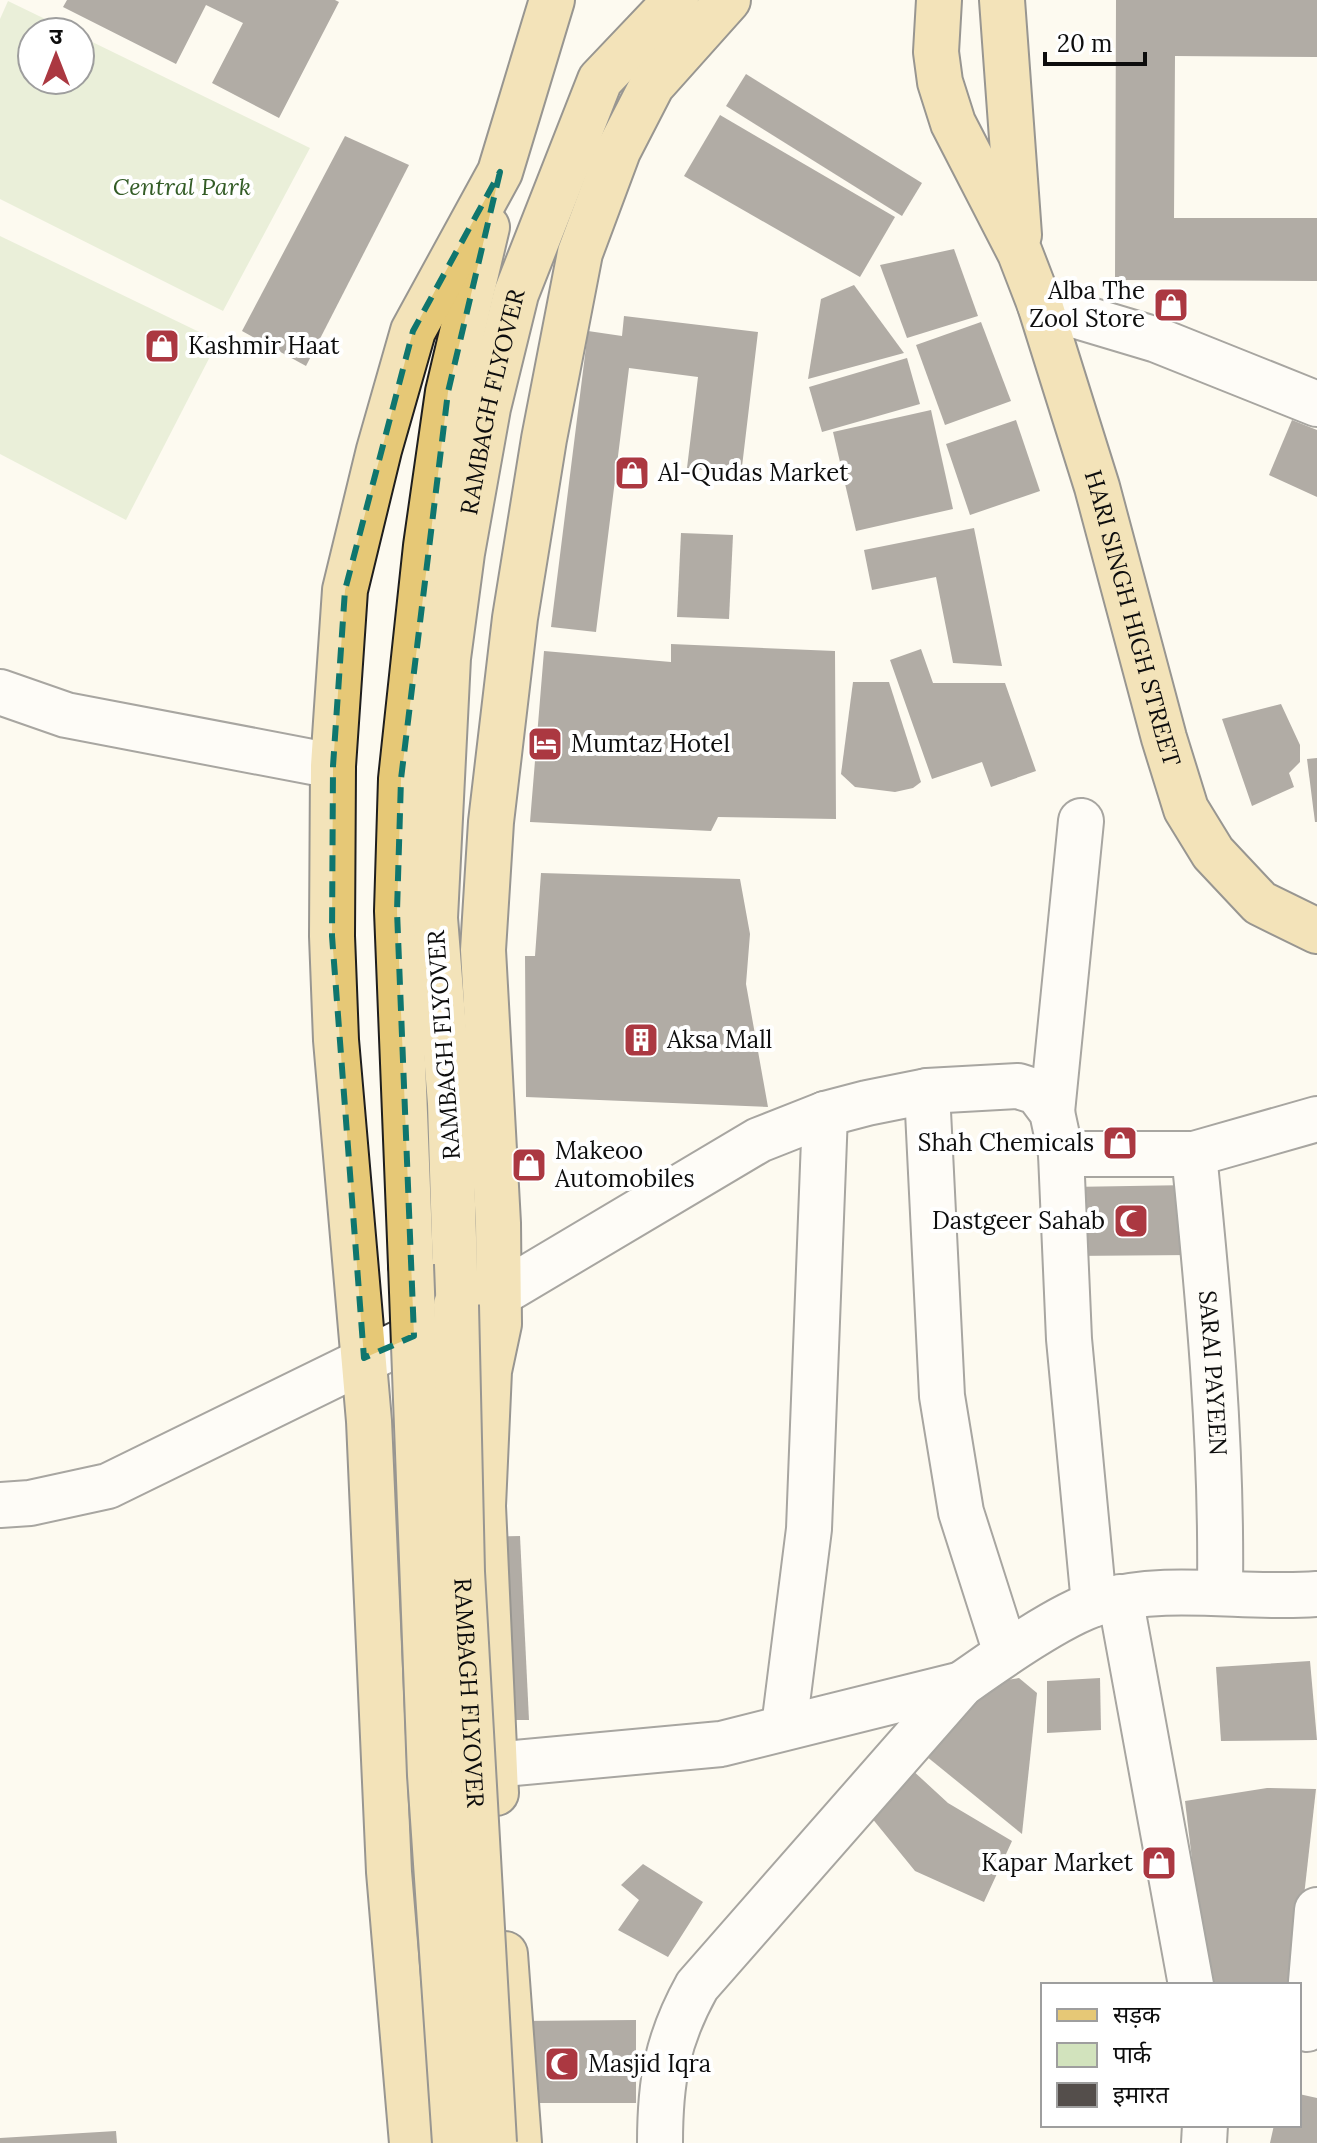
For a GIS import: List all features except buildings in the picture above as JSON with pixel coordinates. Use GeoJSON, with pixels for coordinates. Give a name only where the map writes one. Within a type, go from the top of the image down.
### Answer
{"type":"FeatureCollection","features":[{"type":"Feature","properties":{"kind":"main road"},"geometry":{"type":"LineString","coordinates":[[412,2143],[389,1872],[364,1358],[336,1040],[332,936],[333,766],[345,590],[379,450],[413,331],[500,172],[552,0]]}},
{"type":"Feature","properties":{"kind":"main road","name":"RAMBAGH FLYOVER"},"geometry":{"type":"LineString","coordinates":[[494,2143],[462,1572],[450,1103],[435,918],[448,658],[478,465],[516,294],[600,80],[676,0]]}},
{"type":"Feature","properties":{"kind":"main road"},"geometry":{"type":"LineString","coordinates":[[478,465],[580,253],[618,151],[652,85],[728,0]]}},
{"type":"Feature","properties":{"kind":"main road"},"geometry":{"type":"LineString","coordinates":[[939,0],[936,52],[940,82],[953,123],[1020,253]]}},
{"type":"Feature","properties":{"kind":"main road"},"geometry":{"type":"LineString","coordinates":[[1002,0],[1020,253]]}},
{"type":"Feature","properties":{"kind":"main road","name":"RAMBAGH FLYOVER"},"geometry":{"type":"LineString","coordinates":[[455,2143],[430,1775],[397,911],[401,779],[426,546],[448,392],[500,172]]}},
{"type":"Feature","properties":{"kind":"main road"},"geometry":{"type":"LineString","coordinates":[[519,2143],[494,1765],[483,1506],[489,1371],[499,1324],[483,950],[491,822],[515,618],[544,439],[580,253]]}},
{"type":"Feature","properties":{"kind":"main road","name":"HARI SINGH HIGH STREET"},"geometry":{"type":"LineString","coordinates":[[1020,253],[1040,305],[1097,487],[1186,809],[1213,853],[1260,903],[1317,931]]}},
{"type":"Feature","properties":{"kind":"street"},"geometry":{"type":"LineString","coordinates":[[1040,305],[1157,340],[1317,404]]}},
{"type":"Feature","properties":{"kind":"street"},"geometry":{"type":"LineString","coordinates":[[0,692],[66,715],[333,766]]}},
{"type":"Feature","properties":{"kind":"street"},"geometry":{"type":"LineString","coordinates":[[1081,821],[1056,1133],[1071,1370],[1107,1601],[1158,1788],[1191,1983]]}},
{"type":"Feature","properties":{"kind":"street"},"geometry":{"type":"LineString","coordinates":[[0,1505],[30,1503],[108,1486],[498,1295],[759,1140],[825,1114],[927,1091],[1018,1086],[1037,1092],[1056,1133]]}},
{"type":"Feature","properties":{"kind":"street"},"geometry":{"type":"LineString","coordinates":[[927,1091],[942,1396],[961,1512],[1006,1653]]}},
{"type":"Feature","properties":{"kind":"street"},"geometry":{"type":"LineString","coordinates":[[784,1727],[809,1529],[825,1114]]}},
{"type":"Feature","properties":{"kind":"street"},"geometry":{"type":"LineString","coordinates":[[1056,1133],[1194,1154],[1317,1119]]}},
{"type":"Feature","properties":{"kind":"street","name":"SARAI PAYEEN"},"geometry":{"type":"LineString","coordinates":[[1194,1154],[1216,1367],[1221,1478],[1220,1591]]}},
{"type":"Feature","properties":{"kind":"street"},"geometry":{"type":"LineString","coordinates":[[660,2143],[663,2070],[676,2024],[697,1986],[962,1684],[1006,1653],[1107,1601],[1220,1591],[1317,1594]]}},
{"type":"Feature","properties":{"kind":"street"},"geometry":{"type":"LineString","coordinates":[[494,1765],[707,1746],[962,1684]]}},
{"type":"Feature","properties":{"kind":"street"},"geometry":{"type":"LineString","coordinates":[[1307,2029],[1317,1910]]}},
{"type":"Feature","properties":{"kind":"highlighted area"},"geometry":{"type":"Polygon","coordinates":[[[500,172],[448,392],[401,779],[397,911],[414,1336],[364,1358],[332,936],[333,766],[345,590],[413,331],[500,172]]]}},
{"type":"Feature","properties":{"kind":"green space","name":"Central Park"},"geometry":{"type":"Polygon","coordinates":[[[8,1],[39,16],[16,16],[16,96],[96,96],[96,44],[310,148],[223,311],[0,199],[0,19],[8,1]]]}},
{"type":"Feature","properties":{"kind":"green space"},"geometry":{"type":"Polygon","coordinates":[[[0,236],[218,341],[126,520],[0,454],[0,236]]]}},
{"type":"Feature","properties":{"kind":"place","name":"Alba The Zool Store"},"geometry":{"type":"Point","coordinates":[1171,305]}},
{"type":"Feature","properties":{"kind":"place","name":"Kashmir Haat"},"geometry":{"type":"Point","coordinates":[162,346]}},
{"type":"Feature","properties":{"kind":"place","name":"Al-Qudas Market"},"geometry":{"type":"Point","coordinates":[632,473]}},
{"type":"Feature","properties":{"kind":"place","name":"Mumtaz Hotel"},"geometry":{"type":"Point","coordinates":[545,744]}},
{"type":"Feature","properties":{"kind":"place","name":"Aksa Mall"},"geometry":{"type":"Point","coordinates":[641,1040]}},
{"type":"Feature","properties":{"kind":"place","name":"Shah Chemicals"},"geometry":{"type":"Point","coordinates":[1120,1143]}},
{"type":"Feature","properties":{"kind":"place","name":"Makeoo Automobiles"},"geometry":{"type":"Point","coordinates":[529,1165]}},
{"type":"Feature","properties":{"kind":"place","name":"Dastgeer Sahab"},"geometry":{"type":"Point","coordinates":[1131,1221]}},
{"type":"Feature","properties":{"kind":"place","name":"Kapar Market"},"geometry":{"type":"Point","coordinates":[1159,1863]}},
{"type":"Feature","properties":{"kind":"place","name":"Masjid Iqra"},"geometry":{"type":"Point","coordinates":[562,2064]}}]}
